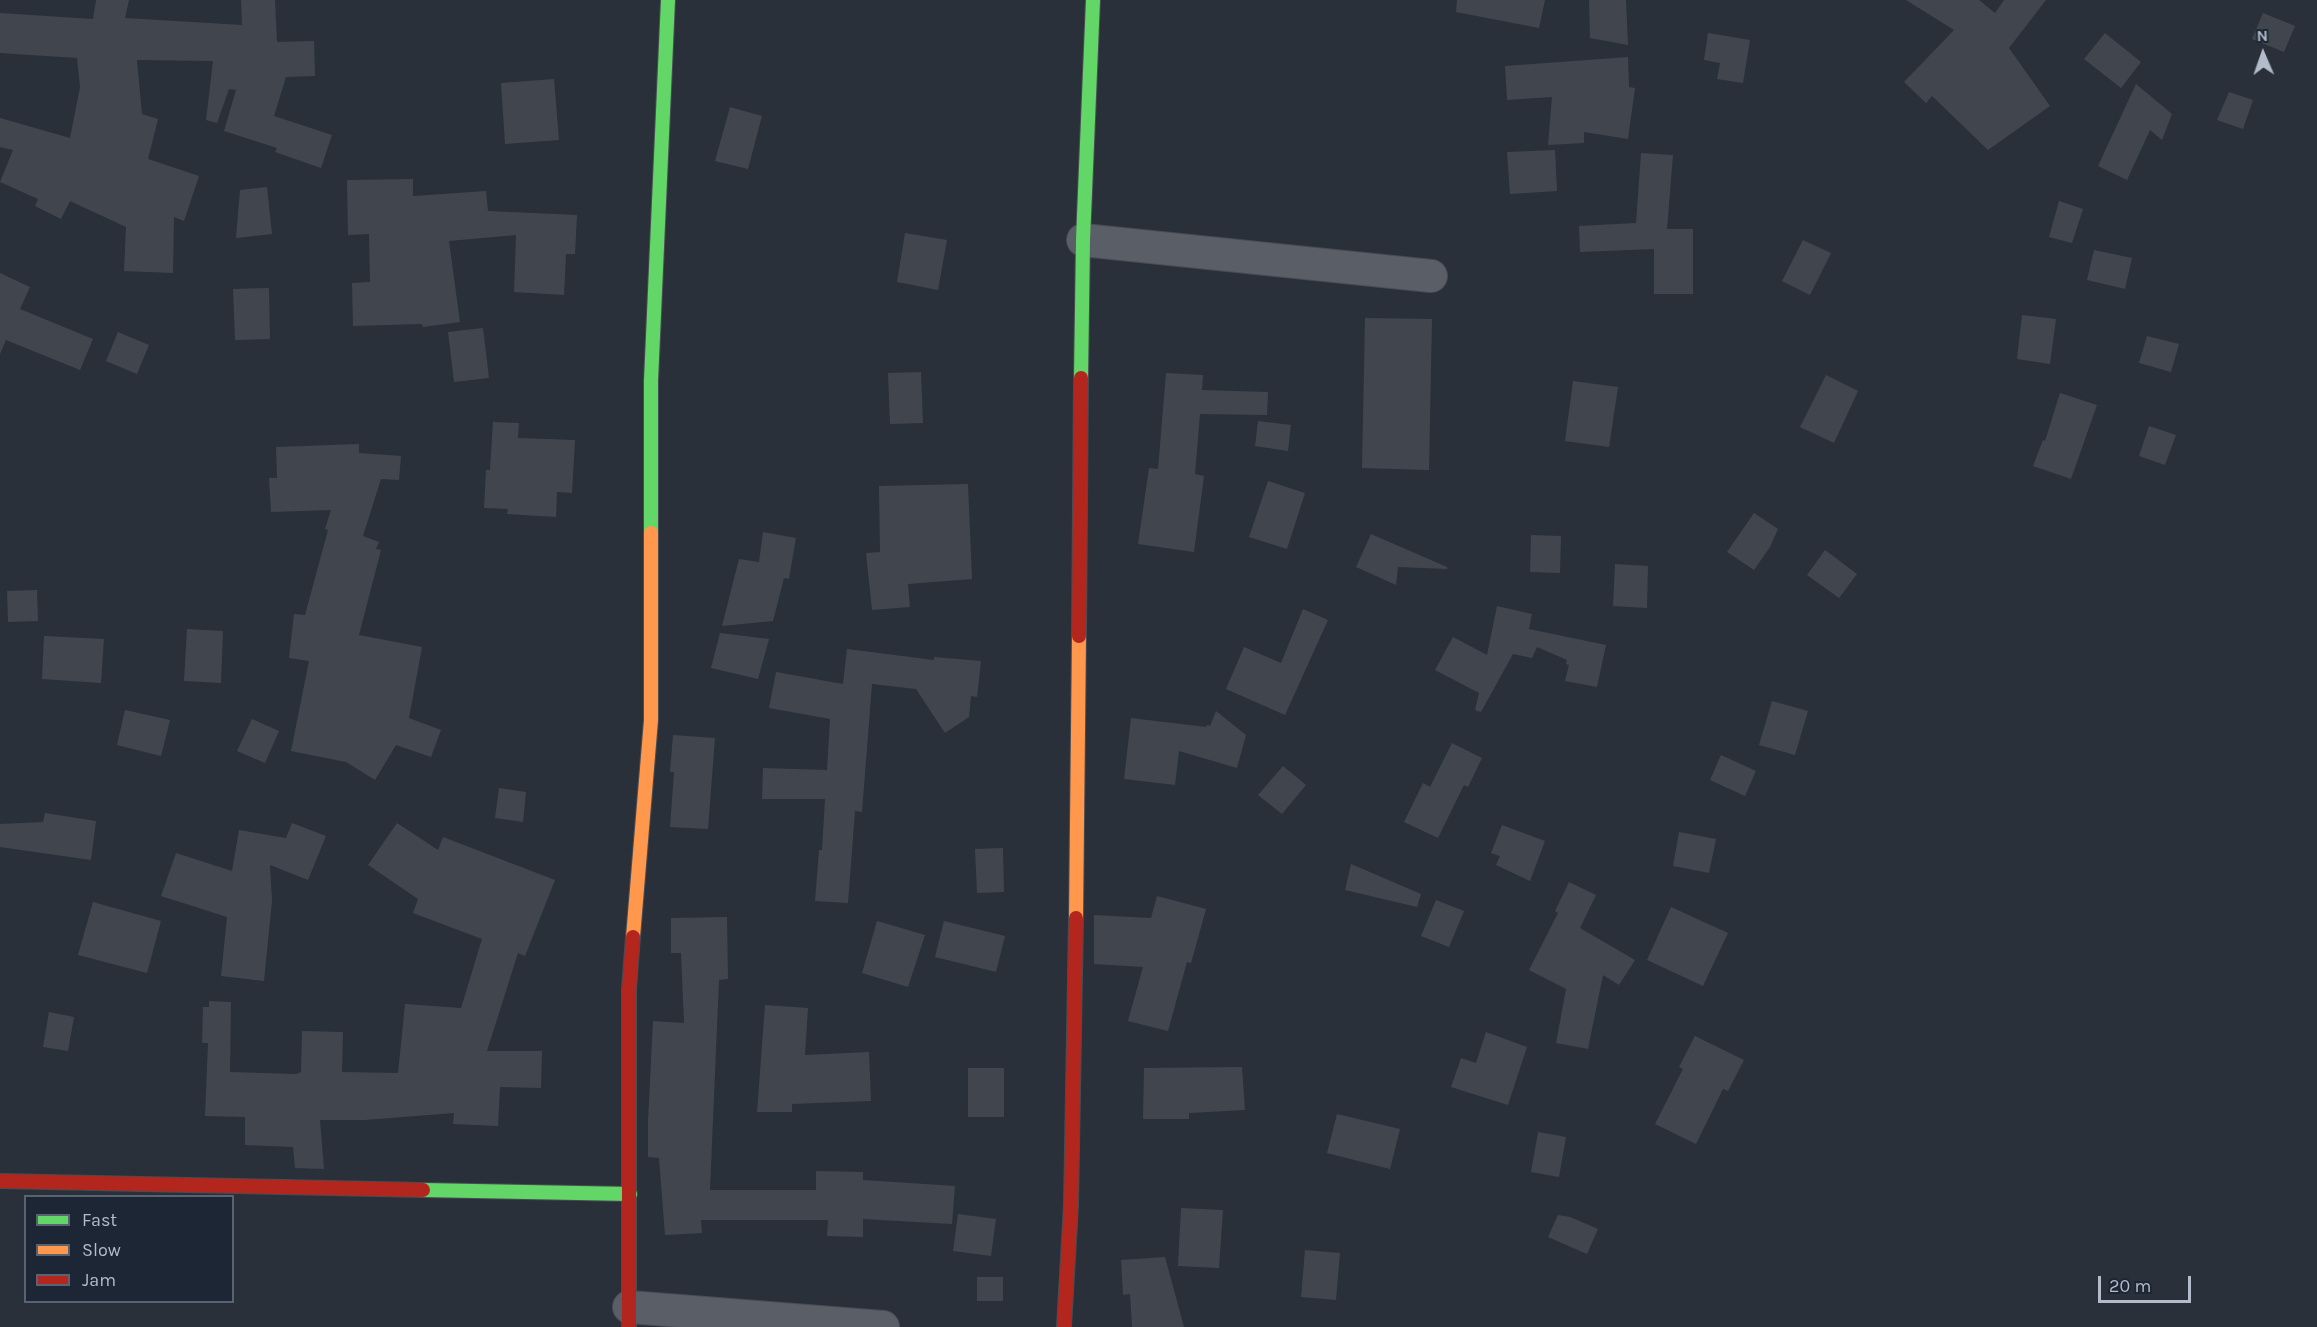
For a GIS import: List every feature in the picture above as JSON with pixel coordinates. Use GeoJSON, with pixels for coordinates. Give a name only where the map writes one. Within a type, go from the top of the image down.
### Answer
{"type":"FeatureCollection","features":[{"type":"Feature","properties":{"kind":"street"},"geometry":{"type":"LineString","coordinates":[[668,0],[651,381],[651,720],[629,989],[629,1317],[884,1327]]}},
{"type":"Feature","properties":{"kind":"street"},"geometry":{"type":"LineString","coordinates":[[1064,1327],[1071,1205],[1083,240],[1093,0]]}},
{"type":"Feature","properties":{"kind":"street"},"geometry":{"type":"LineString","coordinates":[[1083,240],[1431,276]]}},
{"type":"Feature","properties":{"kind":"street"},"geometry":{"type":"LineString","coordinates":[[0,1181],[630,1194]]}},
{"type":"Feature","properties":{"kind":"building"},"geometry":{"type":"Polygon","coordinates":[[[96,0],[129,0],[125,18],[242,25],[241,0],[275,0],[277,42],[314,41],[315,76],[286,77],[274,116],[332,135],[321,168],[275,152],[277,148],[224,131],[236,90],[229,89],[217,123],[206,120],[213,61],[137,60],[142,114],[158,119],[148,159],[199,176],[184,221],[174,217],[173,273],[124,271],[126,227],[70,201],[61,219],[35,206],[38,199],[0,182],[13,150],[0,147],[0,118],[70,138],[80,87],[77,58],[0,53],[0,13],[93,19],[96,0]]]}},
{"type":"Feature","properties":{"kind":"building"},"geometry":{"type":"Polygon","coordinates":[[[1457,0],[1545,0],[1539,28],[1456,12],[1457,0]]]}},
{"type":"Feature","properties":{"kind":"building"},"geometry":{"type":"Polygon","coordinates":[[[1589,0],[1626,0],[1628,45],[1590,38],[1589,0]]]}},
{"type":"Feature","properties":{"kind":"building"},"geometry":{"type":"Polygon","coordinates":[[[1906,0],[1979,0],[1995,13],[2004,0],[2046,0],[2009,48],[2050,106],[1988,150],[1932,96],[1926,103],[1904,82],[1954,30],[1906,0]]]}},
{"type":"Feature","properties":{"kind":"building"},"geometry":{"type":"Polygon","coordinates":[[[2263,13],[2295,26],[2284,52],[2252,39],[2263,13]]]}},
{"type":"Feature","properties":{"kind":"building"},"geometry":{"type":"Polygon","coordinates":[[[1708,33],[1750,40],[1743,83],[1717,79],[1720,63],[1704,60],[1708,33]]]}},
{"type":"Feature","properties":{"kind":"building"},"geometry":{"type":"Polygon","coordinates":[[[2105,33],[2141,62],[2121,88],[2084,59],[2105,33]]]}},
{"type":"Feature","properties":{"kind":"building"},"geometry":{"type":"Polygon","coordinates":[[[1628,57],[1629,87],[1635,88],[1628,139],[1584,132],[1584,143],[1548,145],[1552,97],[1507,100],[1505,66],[1628,57]]]}},
{"type":"Feature","properties":{"kind":"building"},"geometry":{"type":"Polygon","coordinates":[[[554,79],[559,140],[505,144],[501,83],[554,79]]]}},
{"type":"Feature","properties":{"kind":"building"},"geometry":{"type":"Polygon","coordinates":[[[2136,84],[2172,114],[2162,140],[2150,130],[2127,180],[2098,166],[2136,84]]]}},
{"type":"Feature","properties":{"kind":"building"},"geometry":{"type":"Polygon","coordinates":[[[2229,92],[2253,100],[2243,129],[2217,120],[2229,92]]]}},
{"type":"Feature","properties":{"kind":"building"},"geometry":{"type":"Polygon","coordinates":[[[730,107],[762,116],[748,169],[715,161],[730,107]]]}},
{"type":"Feature","properties":{"kind":"building"},"geometry":{"type":"Polygon","coordinates":[[[1555,150],[1557,191],[1510,194],[1507,152],[1555,150]]]}},
{"type":"Feature","properties":{"kind":"building"},"geometry":{"type":"Polygon","coordinates":[[[1641,153],[1673,155],[1667,229],[1693,229],[1693,294],[1654,294],[1654,249],[1580,252],[1579,226],[1636,223],[1641,153]]]}},
{"type":"Feature","properties":{"kind":"building"},"geometry":{"type":"Polygon","coordinates":[[[413,179],[413,196],[486,191],[488,211],[577,215],[575,254],[566,254],[564,295],[514,292],[516,235],[449,241],[460,322],[423,327],[422,324],[353,326],[352,283],[370,282],[369,234],[348,235],[347,180],[413,179]]]}},
{"type":"Feature","properties":{"kind":"building"},"geometry":{"type":"Polygon","coordinates":[[[267,187],[272,234],[236,238],[240,190],[267,187]]]}},
{"type":"Feature","properties":{"kind":"building"},"geometry":{"type":"Polygon","coordinates":[[[2059,201],[2083,209],[2072,243],[2049,237],[2059,201]]]}},
{"type":"Feature","properties":{"kind":"building"},"geometry":{"type":"Polygon","coordinates":[[[905,233],[947,240],[938,290],[897,282],[905,233]]]}},
{"type":"Feature","properties":{"kind":"building"},"geometry":{"type":"Polygon","coordinates":[[[1803,240],[1831,253],[1810,295],[1782,281],[1803,240]]]}},
{"type":"Feature","properties":{"kind":"building"},"geometry":{"type":"Polygon","coordinates":[[[2094,250],[2132,258],[2125,289],[2087,280],[2094,250]]]}},
{"type":"Feature","properties":{"kind":"building"},"geometry":{"type":"Polygon","coordinates":[[[0,273],[30,287],[20,309],[93,339],[80,370],[6,340],[0,354],[0,273]]]}},
{"type":"Feature","properties":{"kind":"building"},"geometry":{"type":"Polygon","coordinates":[[[269,288],[270,339],[235,340],[233,289],[269,288]]]}},
{"type":"Feature","properties":{"kind":"building"},"geometry":{"type":"Polygon","coordinates":[[[2022,315],[2056,319],[2050,364],[2017,359],[2022,315]]]}},
{"type":"Feature","properties":{"kind":"building"},"geometry":{"type":"Polygon","coordinates":[[[1365,318],[1432,319],[1429,470],[1362,468],[1365,318]]]}},
{"type":"Feature","properties":{"kind":"building"},"geometry":{"type":"Polygon","coordinates":[[[483,328],[489,378],[454,382],[448,332],[483,328]]]}},
{"type":"Feature","properties":{"kind":"building"},"geometry":{"type":"Polygon","coordinates":[[[118,332],[149,345],[137,374],[106,361],[118,332]]]}},
{"type":"Feature","properties":{"kind":"building"},"geometry":{"type":"Polygon","coordinates":[[[2147,336],[2179,344],[2171,372],[2139,363],[2147,336]]]}},
{"type":"Feature","properties":{"kind":"building"},"geometry":{"type":"Polygon","coordinates":[[[921,372],[923,423],[890,424],[888,373],[921,372]]]}},
{"type":"Feature","properties":{"kind":"building"},"geometry":{"type":"Polygon","coordinates":[[[1166,373],[1203,375],[1202,390],[1268,392],[1267,415],[1200,414],[1195,474],[1204,476],[1194,552],[1138,544],[1149,468],[1158,469],[1166,373]]]}},
{"type":"Feature","properties":{"kind":"building"},"geometry":{"type":"Polygon","coordinates":[[[1826,375],[1858,391],[1834,443],[1800,427],[1826,375]]]}},
{"type":"Feature","properties":{"kind":"building"},"geometry":{"type":"Polygon","coordinates":[[[1573,381],[1618,387],[1609,447],[1565,441],[1573,381]]]}},
{"type":"Feature","properties":{"kind":"building"},"geometry":{"type":"Polygon","coordinates":[[[2060,393],[2097,405],[2071,479],[2033,466],[2043,440],[2045,441],[2060,393]]]}},
{"type":"Feature","properties":{"kind":"building"},"geometry":{"type":"Polygon","coordinates":[[[1258,421],[1291,425],[1288,451],[1255,446],[1258,421]]]}},
{"type":"Feature","properties":{"kind":"building"},"geometry":{"type":"Polygon","coordinates":[[[493,422],[519,423],[518,438],[575,440],[572,493],[557,492],[556,517],[507,514],[508,509],[484,508],[486,470],[490,470],[493,422]]]}},
{"type":"Feature","properties":{"kind":"building"},"geometry":{"type":"Polygon","coordinates":[[[2149,426],[2176,435],[2165,465],[2139,456],[2149,426]]]}},
{"type":"Feature","properties":{"kind":"building"},"geometry":{"type":"Polygon","coordinates":[[[359,444],[359,453],[401,456],[399,480],[381,479],[363,536],[379,542],[376,549],[381,550],[359,635],[422,647],[409,718],[441,730],[431,757],[396,745],[375,780],[346,762],[291,751],[309,661],[289,658],[294,614],[305,615],[328,530],[325,529],[331,510],[271,512],[269,478],[277,478],[276,447],[359,444]]]}},
{"type":"Feature","properties":{"kind":"building"},"geometry":{"type":"Polygon","coordinates":[[[1268,481],[1305,493],[1287,549],[1249,537],[1268,481]]]}},
{"type":"Feature","properties":{"kind":"building"},"geometry":{"type":"Polygon","coordinates":[[[968,484],[972,579],[908,584],[910,607],[872,610],[866,553],[880,552],[879,486],[968,484]]]}},
{"type":"Feature","properties":{"kind":"building"},"geometry":{"type":"Polygon","coordinates":[[[1754,513],[1778,529],[1770,547],[1754,570],[1727,552],[1754,513]]]}},
{"type":"Feature","properties":{"kind":"building"},"geometry":{"type":"Polygon","coordinates":[[[763,532],[796,538],[789,579],[784,578],[773,621],[722,626],[739,559],[759,562],[763,532]]]}},
{"type":"Feature","properties":{"kind":"building"},"geometry":{"type":"Polygon","coordinates":[[[1371,534],[1447,567],[1447,569],[1398,567],[1396,585],[1356,567],[1371,534]]]}},
{"type":"Feature","properties":{"kind":"building"},"geometry":{"type":"Polygon","coordinates":[[[1531,535],[1561,536],[1560,573],[1530,572],[1531,535]]]}},
{"type":"Feature","properties":{"kind":"building"},"geometry":{"type":"Polygon","coordinates":[[[1825,550],[1857,574],[1839,598],[1807,575],[1825,550]]]}},
{"type":"Feature","properties":{"kind":"building"},"geometry":{"type":"Polygon","coordinates":[[[1615,564],[1648,566],[1647,608],[1613,606],[1615,564]]]}},
{"type":"Feature","properties":{"kind":"building"},"geometry":{"type":"Polygon","coordinates":[[[37,590],[38,621],[8,622],[7,591],[37,590]]]}},
{"type":"Feature","properties":{"kind":"building"},"geometry":{"type":"Polygon","coordinates":[[[1497,606],[1532,614],[1529,629],[1606,645],[1597,687],[1565,681],[1569,665],[1566,664],[1567,660],[1537,647],[1532,658],[1513,654],[1481,712],[1475,710],[1479,693],[1435,670],[1453,637],[1487,655],[1497,606]]]}},
{"type":"Feature","properties":{"kind":"building"},"geometry":{"type":"Polygon","coordinates":[[[1303,609],[1328,620],[1285,715],[1226,689],[1244,647],[1281,663],[1303,609]]]}},
{"type":"Feature","properties":{"kind":"building"},"geometry":{"type":"Polygon","coordinates":[[[187,629],[223,631],[221,683],[184,681],[187,629]]]}},
{"type":"Feature","properties":{"kind":"building"},"geometry":{"type":"Polygon","coordinates":[[[720,633],[769,639],[758,679],[711,668],[720,633]]]}},
{"type":"Feature","properties":{"kind":"building"},"geometry":{"type":"Polygon","coordinates":[[[44,636],[104,639],[101,683],[42,679],[44,636]]]}},
{"type":"Feature","properties":{"kind":"building"},"geometry":{"type":"Polygon","coordinates":[[[847,649],[934,660],[934,657],[981,661],[977,697],[971,696],[969,717],[945,733],[916,689],[872,684],[862,812],[855,811],[848,903],[815,901],[819,850],[822,850],[825,799],[762,799],[763,768],[827,770],[830,719],[769,708],[776,672],[843,684],[847,649]]]}},
{"type":"Feature","properties":{"kind":"building"},"geometry":{"type":"Polygon","coordinates":[[[1772,701],[1808,711],[1795,755],[1759,745],[1772,701]]]}},
{"type":"Feature","properties":{"kind":"building"},"geometry":{"type":"Polygon","coordinates":[[[125,710],[170,720],[161,756],[117,745],[125,710]]]}},
{"type":"Feature","properties":{"kind":"building"},"geometry":{"type":"Polygon","coordinates":[[[1216,711],[1246,735],[1237,768],[1179,751],[1175,785],[1124,779],[1131,718],[1206,727],[1210,726],[1216,711]]]}},
{"type":"Feature","properties":{"kind":"building"},"geometry":{"type":"Polygon","coordinates":[[[252,719],[279,731],[265,763],[237,751],[252,719]]]}},
{"type":"Feature","properties":{"kind":"building"},"geometry":{"type":"Polygon","coordinates":[[[673,735],[715,738],[708,829],[670,827],[674,772],[670,772],[673,735]]]}},
{"type":"Feature","properties":{"kind":"building"},"geometry":{"type":"Polygon","coordinates":[[[1452,743],[1482,758],[1468,787],[1464,785],[1438,838],[1404,822],[1423,783],[1430,787],[1452,743]]]}},
{"type":"Feature","properties":{"kind":"building"},"geometry":{"type":"Polygon","coordinates":[[[1721,755],[1756,771],[1745,796],[1710,780],[1721,755]]]}},
{"type":"Feature","properties":{"kind":"building"},"geometry":{"type":"Polygon","coordinates":[[[1283,766],[1306,785],[1282,814],[1258,795],[1283,766]]]}},
{"type":"Feature","properties":{"kind":"building"},"geometry":{"type":"Polygon","coordinates":[[[499,788],[526,792],[523,822],[495,818],[499,788]]]}},
{"type":"Feature","properties":{"kind":"building"},"geometry":{"type":"Polygon","coordinates":[[[45,813],[96,821],[91,860],[0,847],[0,824],[43,822],[45,813]]]}},
{"type":"Feature","properties":{"kind":"building"},"geometry":{"type":"Polygon","coordinates":[[[292,823],[326,836],[308,880],[270,865],[272,901],[264,981],[221,976],[227,917],[161,896],[176,853],[232,871],[239,830],[286,838],[292,823]]]}},
{"type":"Feature","properties":{"kind":"building"},"geometry":{"type":"Polygon","coordinates":[[[397,823],[438,850],[443,837],[555,880],[525,956],[518,953],[487,1051],[542,1051],[541,1088],[500,1087],[498,1126],[453,1124],[454,1113],[365,1120],[320,1120],[324,1169],[295,1168],[293,1147],[245,1145],[245,1117],[205,1116],[208,1043],[202,1043],[203,1007],[209,1007],[209,1001],[231,1002],[230,1072],[296,1074],[301,1072],[302,1031],[343,1032],[342,1072],[398,1073],[405,1004],[461,1008],[482,939],[413,913],[418,899],[368,865],[397,823]]]}},
{"type":"Feature","properties":{"kind":"building"},"geometry":{"type":"Polygon","coordinates":[[[1502,825],[1545,841],[1530,881],[1496,865],[1500,856],[1491,853],[1502,825]]]}},
{"type":"Feature","properties":{"kind":"building"},"geometry":{"type":"Polygon","coordinates":[[[1679,832],[1716,839],[1709,873],[1673,866],[1679,832]]]}},
{"type":"Feature","properties":{"kind":"building"},"geometry":{"type":"Polygon","coordinates":[[[1003,848],[1004,892],[977,893],[975,849],[1003,848]]]}},
{"type":"Feature","properties":{"kind":"building"},"geometry":{"type":"Polygon","coordinates":[[[1351,864],[1421,894],[1417,907],[1345,890],[1351,864]]]}},
{"type":"Feature","properties":{"kind":"building"},"geometry":{"type":"Polygon","coordinates":[[[1569,882],[1596,895],[1580,928],[1635,960],[1619,985],[1603,975],[1588,1049],[1556,1043],[1566,989],[1529,970],[1558,913],[1555,911],[1569,882]]]}},
{"type":"Feature","properties":{"kind":"building"},"geometry":{"type":"Polygon","coordinates":[[[1157,896],[1206,909],[1191,963],[1187,962],[1168,1031],[1128,1021],[1143,967],[1094,964],[1094,915],[1151,918],[1157,896]]]}},
{"type":"Feature","properties":{"kind":"building"},"geometry":{"type":"Polygon","coordinates":[[[1436,900],[1464,911],[1449,947],[1421,936],[1436,900]]]}},
{"type":"Feature","properties":{"kind":"building"},"geometry":{"type":"Polygon","coordinates":[[[93,902],[161,921],[147,973],[78,955],[93,902]]]}},
{"type":"Feature","properties":{"kind":"building"},"geometry":{"type":"Polygon","coordinates":[[[1671,907],[1728,933],[1703,986],[1647,960],[1671,907]]]}},
{"type":"Feature","properties":{"kind":"building"},"geometry":{"type":"Polygon","coordinates":[[[727,917],[728,979],[719,980],[710,1190],[816,1190],[816,1171],[863,1172],[863,1180],[955,1186],[952,1224],[863,1219],[863,1237],[827,1236],[828,1220],[701,1220],[702,1233],[665,1235],[659,1158],[648,1157],[648,1121],[653,1021],[684,1023],[681,953],[671,953],[671,918],[727,917]]]}},
{"type":"Feature","properties":{"kind":"building"},"geometry":{"type":"Polygon","coordinates":[[[877,921],[925,935],[908,987],[862,973],[877,921]]]}},
{"type":"Feature","properties":{"kind":"building"},"geometry":{"type":"Polygon","coordinates":[[[944,921],[1005,936],[996,972],[935,957],[944,921]]]}},
{"type":"Feature","properties":{"kind":"building"},"geometry":{"type":"Polygon","coordinates":[[[765,1005],[808,1008],[805,1055],[869,1052],[871,1101],[792,1104],[792,1112],[757,1112],[765,1005]]]}},
{"type":"Feature","properties":{"kind":"building"},"geometry":{"type":"Polygon","coordinates":[[[49,1012],[74,1017],[68,1051],[43,1047],[49,1012]]]}},
{"type":"Feature","properties":{"kind":"building"},"geometry":{"type":"Polygon","coordinates":[[[1486,1032],[1527,1047],[1508,1105],[1451,1087],[1461,1058],[1476,1063],[1486,1032]]]}},
{"type":"Feature","properties":{"kind":"building"},"geometry":{"type":"Polygon","coordinates":[[[1695,1036],[1744,1060],[1728,1091],[1723,1089],[1696,1144],[1655,1124],[1683,1069],[1679,1067],[1695,1036]]]}},
{"type":"Feature","properties":{"kind":"building"},"geometry":{"type":"Polygon","coordinates":[[[1242,1067],[1245,1110],[1189,1113],[1189,1119],[1143,1119],[1144,1068],[1242,1067]]]}},
{"type":"Feature","properties":{"kind":"building"},"geometry":{"type":"Polygon","coordinates":[[[968,1068],[1004,1068],[1004,1117],[968,1117],[968,1068]]]}},
{"type":"Feature","properties":{"kind":"building"},"geometry":{"type":"Polygon","coordinates":[[[1337,1114],[1400,1129],[1390,1169],[1327,1153],[1337,1114]]]}},
{"type":"Feature","properties":{"kind":"building"},"geometry":{"type":"Polygon","coordinates":[[[1538,1132],[1566,1137],[1559,1177],[1531,1172],[1538,1132]]]}},
{"type":"Feature","properties":{"kind":"building"},"geometry":{"type":"Polygon","coordinates":[[[1181,1208],[1223,1210],[1219,1268],[1178,1266],[1181,1208]]]}},
{"type":"Feature","properties":{"kind":"building"},"geometry":{"type":"Polygon","coordinates":[[[958,1214],[996,1219],[991,1256],[953,1251],[958,1214]]]}},
{"type":"Feature","properties":{"kind":"building"},"geometry":{"type":"Polygon","coordinates":[[[1558,1215],[1570,1217],[1598,1229],[1587,1254],[1548,1237],[1558,1215]]]}},
{"type":"Feature","properties":{"kind":"building"},"geometry":{"type":"Polygon","coordinates":[[[1305,1250],[1340,1253],[1336,1300],[1301,1297],[1305,1250]]]}},
{"type":"Feature","properties":{"kind":"building"},"geometry":{"type":"Polygon","coordinates":[[[1165,1257],[1184,1327],[1132,1327],[1130,1294],[1123,1295],[1121,1260],[1165,1257]]]}},
{"type":"Feature","properties":{"kind":"building"},"geometry":{"type":"Polygon","coordinates":[[[977,1277],[1003,1277],[1003,1301],[977,1301],[977,1277]]]}},
{"type":"Feature","properties":{"kind":"traffic: fast"},"geometry":{"type":"LineString","coordinates":[[651,533],[651,381],[668,0]]}},
{"type":"Feature","properties":{"kind":"traffic: fast"},"geometry":{"type":"LineString","coordinates":[[1081,378],[1083,240],[1093,0]]}},
{"type":"Feature","properties":{"kind":"traffic: fast"},"geometry":{"type":"LineString","coordinates":[[423,1190],[630,1194]]}},
{"type":"Feature","properties":{"kind":"traffic: slow"},"geometry":{"type":"LineString","coordinates":[[633,937],[651,720],[651,533]]}},
{"type":"Feature","properties":{"kind":"traffic: slow"},"geometry":{"type":"LineString","coordinates":[[1076,918],[1079,636]]}},
{"type":"Feature","properties":{"kind":"traffic: jam"},"geometry":{"type":"LineString","coordinates":[[1079,636],[1081,378]]}},
{"type":"Feature","properties":{"kind":"traffic: jam"},"geometry":{"type":"LineString","coordinates":[[1064,1327],[1071,1205],[1076,918]]}},
{"type":"Feature","properties":{"kind":"traffic: jam"},"geometry":{"type":"LineString","coordinates":[[629,1327],[629,989],[633,937]]}},
{"type":"Feature","properties":{"kind":"traffic: jam"},"geometry":{"type":"LineString","coordinates":[[0,1181],[423,1190]]}}]}
